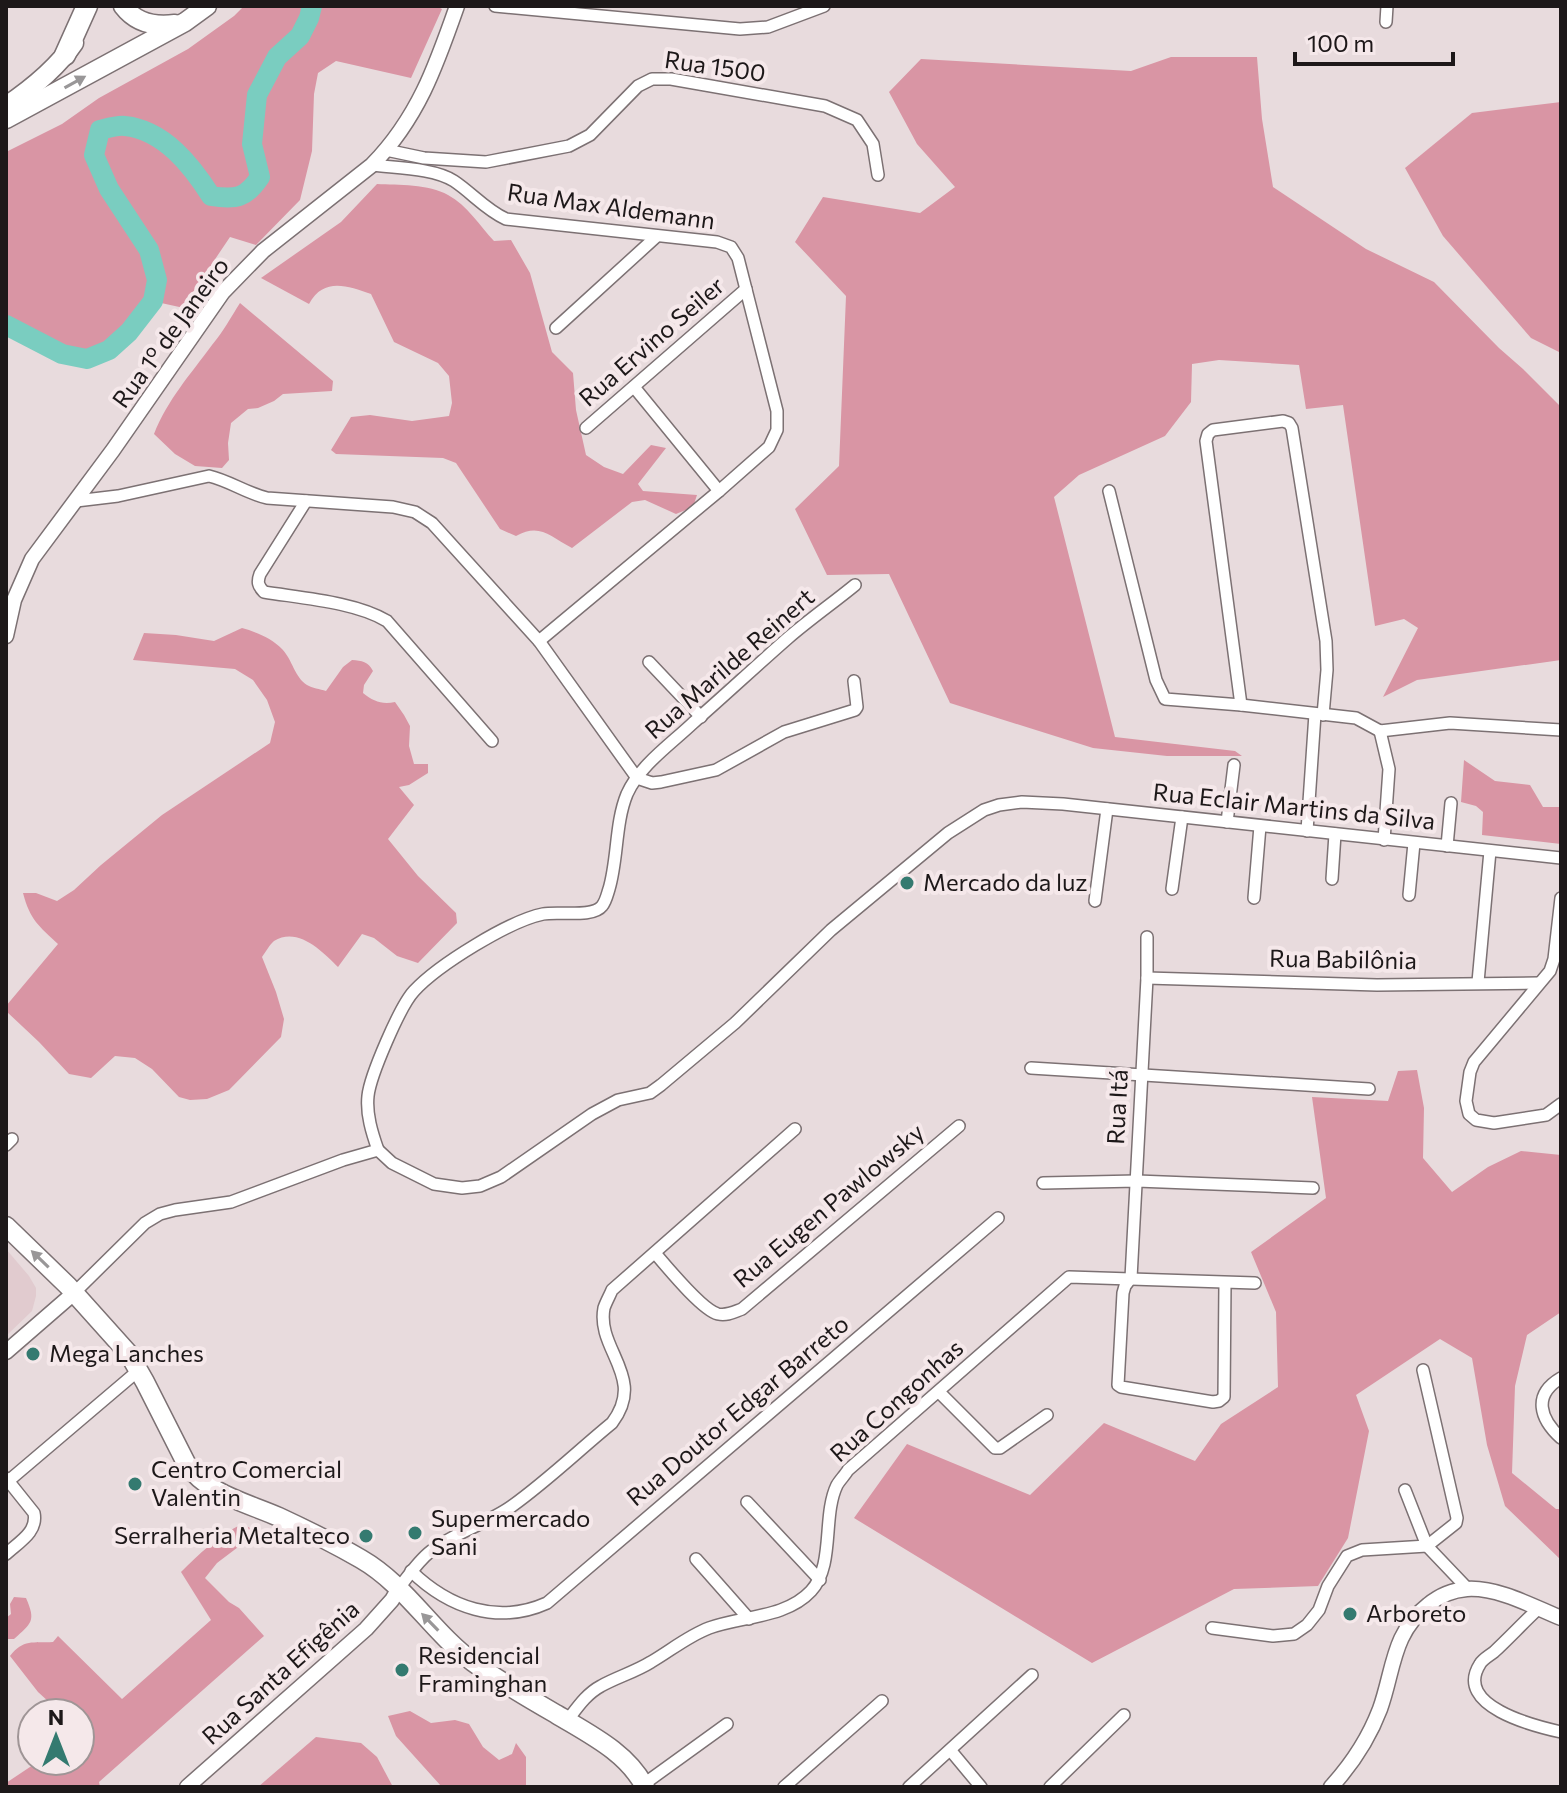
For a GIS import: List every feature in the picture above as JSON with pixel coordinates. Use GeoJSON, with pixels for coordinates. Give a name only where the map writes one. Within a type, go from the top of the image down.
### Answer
{"type":"FeatureCollection","features":[{"type":"Feature","properties":{"kind":"highway"},"geometry":{"type":"LineString","coordinates":[[65,55],[87,6]]}},
{"type":"Feature","properties":{"kind":"main road"},"geometry":{"type":"LineString","coordinates":[[6,106],[65,55],[95,6]]}},
{"type":"Feature","properties":{"kind":"main road"},"geometry":{"type":"LineString","coordinates":[[123,6],[129,14],[147,24],[159,26],[185,22]]}},
{"type":"Feature","properties":{"kind":"main road"},"geometry":{"type":"LineString","coordinates":[[6,119],[185,22],[207,6]]}},
{"type":"Feature","properties":{"kind":"main road"},"geometry":{"type":"LineString","coordinates":[[6,1226],[118,1341],[139,1370],[186,1463],[208,1488],[281,1518],[381,1572],[446,1639],[472,1661],[610,1747],[637,1772],[644,1786]]}},
{"type":"Feature","properties":{"kind":"street","name":"Rua 1º de Janeiro"},"geometry":{"type":"LineString","coordinates":[[6,636],[14,600],[27,569],[44,542],[232,282],[263,251],[372,165],[411,116],[433,75],[457,6]]}},
{"type":"Feature","properties":{"kind":"street"},"geometry":{"type":"LineString","coordinates":[[495,6],[740,29],[768,27],[824,6]]}},
{"type":"Feature","properties":{"kind":"street"},"geometry":{"type":"LineString","coordinates":[[1386,22],[1387,6]]}},
{"type":"Feature","properties":{"kind":"street","name":"Rua 1500"},"geometry":{"type":"LineString","coordinates":[[386,150],[424,158],[486,162],[569,146],[590,135],[638,86],[652,79],[671,79],[825,106],[857,120],[873,144],[878,175]]}},
{"type":"Feature","properties":{"kind":"street","name":"Rua Max Aldemann"},"geometry":{"type":"LineString","coordinates":[[372,165],[433,173],[451,179],[495,214],[506,219],[717,242],[731,247],[738,258],[777,411],[777,430],[769,447],[539,641]]}},
{"type":"Feature","properties":{"kind":"street"},"geometry":{"type":"LineString","coordinates":[[556,328],[657,236]]}},
{"type":"Feature","properties":{"kind":"street","name":"Rua Ervino Seiler"},"geometry":{"type":"LineString","coordinates":[[586,428],[746,289]]}},
{"type":"Feature","properties":{"kind":"street"},"geometry":{"type":"LineString","coordinates":[[634,387],[719,491]]}},
{"type":"Feature","properties":{"kind":"street"},"geometry":{"type":"LineString","coordinates":[[1241,705],[1206,441],[1213,430],[1283,421],[1292,428],[1326,641],[1327,670],[1319,714],[1307,831]]}},
{"type":"Feature","properties":{"kind":"street"},"geometry":{"type":"LineString","coordinates":[[76,501],[118,496],[209,476],[251,494],[393,507],[415,512],[432,523],[539,641],[637,778],[652,783],[716,770],[784,732],[855,710],[854,681]]}},
{"type":"Feature","properties":{"kind":"street"},"geometry":{"type":"LineString","coordinates":[[1109,491],[1156,680],[1165,699],[1356,718],[1380,731],[1450,723],[1561,730]]}},
{"type":"Feature","properties":{"kind":"street"},"geometry":{"type":"LineString","coordinates":[[306,501],[260,574],[259,587],[264,592],[348,606],[374,613],[387,621],[492,741]]}},
{"type":"Feature","properties":{"kind":"street","name":"Rua Marilde Reinert"},"geometry":{"type":"LineString","coordinates":[[637,778],[790,637],[855,585]]}},
{"type":"Feature","properties":{"kind":"street"},"geometry":{"type":"LineString","coordinates":[[649,662],[701,717]]}},
{"type":"Feature","properties":{"kind":"street"},"geometry":{"type":"LineString","coordinates":[[1380,731],[1389,769],[1384,840]]}},
{"type":"Feature","properties":{"kind":"street"},"geometry":{"type":"LineString","coordinates":[[1227,822],[1234,765]]}},
{"type":"Feature","properties":{"kind":"street"},"geometry":{"type":"LineString","coordinates":[[6,1352],[74,1293],[145,1223],[160,1214],[231,1202],[378,1150],[368,1114],[367,1095],[392,1030],[412,993],[448,964],[508,927],[544,914],[598,910],[604,904],[612,880],[627,794],[637,778]]}},
{"type":"Feature","properties":{"kind":"street","name":"Rua Eclair Martins da Silva"},"geometry":{"type":"LineString","coordinates":[[378,1150],[392,1163],[434,1184],[462,1188],[480,1186],[501,1177],[592,1114],[618,1100],[650,1093],[735,1023],[831,930],[948,833],[984,810],[999,805],[1022,802],[1063,804],[1561,858]]}},
{"type":"Feature","properties":{"kind":"street"},"geometry":{"type":"LineString","coordinates":[[1447,846],[1451,803]]}},
{"type":"Feature","properties":{"kind":"street"},"geometry":{"type":"LineString","coordinates":[[1095,901],[1107,809]]}},
{"type":"Feature","properties":{"kind":"street"},"geometry":{"type":"LineString","coordinates":[[1172,889],[1182,817]]}},
{"type":"Feature","properties":{"kind":"street"},"geometry":{"type":"LineString","coordinates":[[1254,898],[1260,826]]}},
{"type":"Feature","properties":{"kind":"street"},"geometry":{"type":"LineString","coordinates":[[1332,879],[1335,834]]}},
{"type":"Feature","properties":{"kind":"street"},"geometry":{"type":"LineString","coordinates":[[1409,895],[1414,843]]}},
{"type":"Feature","properties":{"kind":"street"},"geometry":{"type":"LineString","coordinates":[[1478,982],[1490,851]]}},
{"type":"Feature","properties":{"kind":"street"},"geometry":{"type":"LineString","coordinates":[[1561,898],[1550,971],[1474,1062],[1466,1101],[1469,1114],[1476,1120],[1494,1123],[1546,1115],[1561,1104]]}},
{"type":"Feature","properties":{"kind":"street","name":"Rua Itá"},"geometry":{"type":"LineString","coordinates":[[1147,937],[1131,1278],[1123,1293],[1118,1385],[1213,1402],[1224,1397],[1225,1283]]}},
{"type":"Feature","properties":{"kind":"street","name":"Rua Babilônia"},"geometry":{"type":"LineString","coordinates":[[1147,978],[1377,985],[1539,983]]}},
{"type":"Feature","properties":{"kind":"street"},"geometry":{"type":"LineString","coordinates":[[1031,1068],[1369,1089]]}},
{"type":"Feature","properties":{"kind":"street","name":"Rua Eugen Pawlowsky"},"geometry":{"type":"LineString","coordinates":[[655,1253],[707,1309],[718,1314],[730,1314],[742,1309],[959,1126]]}},
{"type":"Feature","properties":{"kind":"street"},"geometry":{"type":"LineString","coordinates":[[399,1588],[429,1552],[513,1505],[612,1423],[621,1411],[624,1382],[604,1325],[604,1307],[612,1290],[795,1129]]}},
{"type":"Feature","properties":{"kind":"street"},"geometry":{"type":"LineString","coordinates":[[1043,1183],[1137,1181],[1313,1188]]}},
{"type":"Feature","properties":{"kind":"street","name":"Rua Doutor Edgar Barreto"},"geometry":{"type":"LineString","coordinates":[[411,1571],[454,1602],[478,1610],[516,1613],[547,1603],[998,1218]]}},
{"type":"Feature","properties":{"kind":"street","name":"Rua Congonhas"},"geometry":{"type":"LineString","coordinates":[[820,1580],[832,1502],[837,1485],[848,1470],[1069,1277],[1255,1283]]}},
{"type":"Feature","properties":{"kind":"street"},"geometry":{"type":"LineString","coordinates":[[6,1554],[32,1530],[36,1519],[7,1481],[139,1370]]}},
{"type":"Feature","properties":{"kind":"street"},"geometry":{"type":"LineString","coordinates":[[1212,1628],[1273,1636],[1294,1634],[1307,1625],[1319,1610],[1328,1586],[1347,1556],[1362,1550],[1427,1546],[1456,1523],[1423,1370]]}},
{"type":"Feature","properties":{"kind":"street"},"geometry":{"type":"LineString","coordinates":[[1561,1378],[1544,1394],[1542,1408],[1545,1421],[1561,1438]]}},
{"type":"Feature","properties":{"kind":"street"},"geometry":{"type":"LineString","coordinates":[[939,1392],[995,1448],[1000,1448],[1047,1415]]}},
{"type":"Feature","properties":{"kind":"street"},"geometry":{"type":"LineString","coordinates":[[1405,1490],[1427,1546],[1468,1589]]}},
{"type":"Feature","properties":{"kind":"street"},"geometry":{"type":"LineString","coordinates":[[567,1721],[584,1699],[600,1687],[649,1664],[706,1629],[768,1614],[797,1602],[820,1580],[747,1502]]}},
{"type":"Feature","properties":{"kind":"street"},"geometry":{"type":"LineString","coordinates":[[696,1559],[749,1619]]}},
{"type":"Feature","properties":{"kind":"street","name":"Rua Santa Efigênia"},"geometry":{"type":"LineString","coordinates":[[187,1787],[366,1629],[399,1588]]}},
{"type":"Feature","properties":{"kind":"street"},"geometry":{"type":"LineString","coordinates":[[1331,1787],[1361,1749],[1380,1709],[1391,1662],[1401,1637],[1411,1621],[1441,1596],[1468,1589],[1509,1596],[1561,1618]]}},
{"type":"Feature","properties":{"kind":"street"},"geometry":{"type":"LineString","coordinates":[[1538,1609],[1481,1662],[1475,1676],[1476,1688],[1494,1710],[1561,1732]]}},
{"type":"Feature","properties":{"kind":"street"},"geometry":{"type":"LineString","coordinates":[[909,1787],[1032,1675]]}},
{"type":"Feature","properties":{"kind":"street"},"geometry":{"type":"LineString","coordinates":[[784,1787],[882,1701]]}},
{"type":"Feature","properties":{"kind":"street"},"geometry":{"type":"LineString","coordinates":[[1050,1787],[1124,1715]]}},
{"type":"Feature","properties":{"kind":"street"},"geometry":{"type":"LineString","coordinates":[[644,1786],[727,1724]]}},
{"type":"Feature","properties":{"kind":"street"},"geometry":{"type":"LineString","coordinates":[[951,1751],[981,1787]]}},
{"type":"Feature","properties":{"kind":"shaded area"},"geometry":{"type":"Polygon","coordinates":[[[244,6],[436,6],[442,9],[411,78],[336,61],[318,73],[312,151],[300,200],[256,245],[230,237],[193,292],[193,310],[143,299],[138,312],[121,335],[97,349],[84,351],[55,345],[6,316],[6,152],[62,124],[99,98],[188,49],[244,6]]]}},
{"type":"Feature","properties":{"kind":"shaded area"},"geometry":{"type":"Polygon","coordinates":[[[1171,57],[1257,57],[1262,119],[1273,187],[1366,249],[1434,282],[1561,407],[1561,660],[1417,680],[1383,697],[1418,628],[1404,619],[1375,626],[1343,405],[1306,409],[1299,365],[1219,360],[1192,364],[1191,402],[1165,436],[1079,475],[1054,497],[1115,737],[1235,751],[1242,756],[1167,756],[1093,748],[950,703],[889,574],[827,575],[795,509],[839,466],[846,296],[795,242],[823,197],[920,213],[955,187],[917,144],[889,92],[921,59],[1131,71],[1171,57]]]}},
{"type":"Feature","properties":{"kind":"shaded area"},"geometry":{"type":"Polygon","coordinates":[[[1561,102],[1561,353],[1531,338],[1443,236],[1405,168],[1472,113],[1561,102]]]}},
{"type":"Feature","properties":{"kind":"shaded area"},"geometry":{"type":"Polygon","coordinates":[[[377,184],[440,191],[461,204],[494,241],[511,240],[530,273],[552,352],[573,373],[576,410],[586,455],[604,467],[623,474],[651,445],[666,448],[638,484],[643,491],[697,495],[693,507],[676,514],[645,500],[632,502],[572,548],[538,531],[516,536],[500,529],[456,463],[443,458],[336,454],[331,450],[351,417],[370,415],[412,421],[449,416],[452,403],[449,376],[438,363],[394,342],[371,294],[345,287],[329,287],[315,295],[309,304],[261,278],[341,222],[377,184]]]}},
{"type":"Feature","properties":{"kind":"shaded area"},"geometry":{"type":"Polygon","coordinates":[[[240,303],[333,381],[332,391],[283,394],[258,408],[248,409],[231,423],[229,460],[222,468],[195,466],[175,454],[154,434],[173,398],[240,303]]]}},
{"type":"Feature","properties":{"kind":"shaded area"},"geometry":{"type":"Polygon","coordinates":[[[242,628],[278,645],[299,678],[314,688],[326,691],[352,660],[369,665],[373,671],[364,685],[363,693],[378,702],[395,702],[410,726],[409,746],[414,764],[428,764],[428,773],[409,785],[399,787],[414,805],[388,839],[418,876],[456,913],[457,923],[418,963],[397,956],[374,938],[362,934],[338,967],[317,948],[301,939],[283,937],[274,941],[262,957],[284,1019],[281,1037],[229,1090],[207,1099],[179,1097],[152,1069],[135,1058],[115,1056],[91,1078],[69,1074],[6,1011],[6,1006],[58,944],[32,916],[23,893],[36,893],[57,901],[162,815],[270,743],[275,722],[267,700],[253,680],[235,669],[133,660],[144,633],[214,641],[242,628]]]}},
{"type":"Feature","properties":{"kind":"shaded area"},"geometry":{"type":"Polygon","coordinates":[[[1464,760],[1495,781],[1530,785],[1543,807],[1561,807],[1561,844],[1482,835],[1483,812],[1476,806],[1461,802],[1464,760]]]}},
{"type":"Feature","properties":{"kind":"shaded area"},"geometry":{"type":"Polygon","coordinates":[[[1417,1070],[1424,1108],[1423,1158],[1452,1192],[1488,1167],[1521,1151],[1561,1155],[1561,1312],[1527,1335],[1515,1386],[1512,1473],[1556,1509],[1561,1509],[1561,1560],[1505,1506],[1487,1445],[1472,1358],[1440,1339],[1356,1395],[1369,1431],[1348,1538],[1318,1586],[1234,1589],[1092,1663],[854,1518],[907,1444],[1030,1495],[1104,1423],[1195,1461],[1221,1424],[1278,1387],[1276,1312],[1251,1252],[1326,1198],[1312,1097],[1388,1101],[1398,1071],[1417,1070]]]}},
{"type":"Feature","properties":{"kind":"shaded area"},"geometry":{"type":"Polygon","coordinates":[[[6,1249],[29,1276],[36,1288],[36,1296],[32,1311],[6,1336],[6,1249]]]}},
{"type":"Feature","properties":{"kind":"shaded area"},"geometry":{"type":"Polygon","coordinates":[[[242,1524],[258,1532],[217,1563],[205,1578],[239,1608],[264,1636],[99,1782],[100,1787],[6,1787],[6,1783],[16,1776],[96,1777],[96,1697],[43,1697],[10,1656],[19,1647],[29,1643],[53,1642],[58,1636],[122,1699],[211,1620],[181,1572],[242,1524]]]}},
{"type":"Feature","properties":{"kind":"shaded area"},"geometry":{"type":"Polygon","coordinates":[[[14,1597],[26,1598],[31,1617],[28,1625],[14,1639],[6,1639],[6,1618],[11,1614],[10,1604],[14,1597]]]}},
{"type":"Feature","properties":{"kind":"shaded area"},"geometry":{"type":"Polygon","coordinates":[[[410,1711],[431,1723],[455,1720],[469,1724],[483,1747],[499,1760],[512,1754],[516,1743],[526,1757],[526,1787],[441,1786],[396,1736],[388,1716],[410,1711]]]}},
{"type":"Feature","properties":{"kind":"shaded area"},"geometry":{"type":"Polygon","coordinates":[[[316,1737],[361,1743],[377,1757],[393,1787],[258,1787],[316,1737]]]}},
{"type":"Feature","properties":{"kind":"waterway"},"geometry":{"type":"LineString","coordinates":[[6,325],[62,354],[87,359],[109,350],[129,332],[153,301],[157,280],[149,250],[109,189],[94,155],[100,130],[125,126],[152,134],[176,151],[211,196],[240,196],[260,177],[252,144],[257,95],[277,57],[300,36],[312,6]]}},
{"type":"Feature","properties":{"kind":"place","name":"Mercado da luz"},"geometry":{"type":"Point","coordinates":[907,883]}},
{"type":"Feature","properties":{"kind":"place","name":"Mega Lanches"},"geometry":{"type":"Point","coordinates":[33,1354]}},
{"type":"Feature","properties":{"kind":"place","name":"Centro Comercial Valentin"},"geometry":{"type":"Point","coordinates":[135,1484]}},
{"type":"Feature","properties":{"kind":"place","name":"Supermercado Sani"},"geometry":{"type":"Point","coordinates":[415,1533]}},
{"type":"Feature","properties":{"kind":"place","name":"Serralheria Metalteco"},"geometry":{"type":"Point","coordinates":[366,1536]}},
{"type":"Feature","properties":{"kind":"place","name":"Arboreto"},"geometry":{"type":"Point","coordinates":[1350,1614]}},
{"type":"Feature","properties":{"kind":"place","name":"Residencial Framinghan"},"geometry":{"type":"Point","coordinates":[402,1670]}}]}
